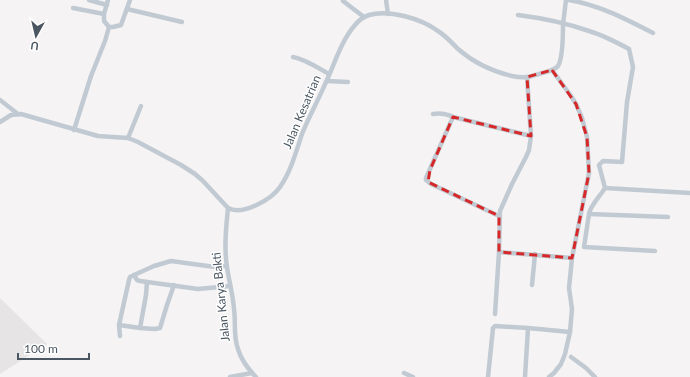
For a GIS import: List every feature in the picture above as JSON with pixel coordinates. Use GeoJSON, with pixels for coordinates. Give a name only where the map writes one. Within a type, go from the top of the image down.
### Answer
{"type":"FeatureCollection","features":[{"type":"Feature","properties":{"kind":"street"},"geometry":{"type":"LineString","coordinates":[[89,0],[108,2],[104,14],[104,21],[109,27]]}},
{"type":"Feature","properties":{"kind":"street"},"geometry":{"type":"LineString","coordinates":[[109,27],[121,25],[130,0]]}},
{"type":"Feature","properties":{"kind":"street"},"geometry":{"type":"LineString","coordinates":[[386,0],[388,14]]}},
{"type":"Feature","properties":{"kind":"street"},"geometry":{"type":"LineString","coordinates":[[343,1],[364,17],[378,13],[414,19],[439,31],[466,56],[484,67],[508,75],[527,77],[552,70],[560,62],[568,0],[608,12],[653,33]]}},
{"type":"Feature","properties":{"kind":"street"},"geometry":{"type":"LineString","coordinates":[[73,8],[104,14]]}},
{"type":"Feature","properties":{"kind":"street"},"geometry":{"type":"LineString","coordinates":[[127,9],[182,22]]}},
{"type":"Feature","properties":{"kind":"street"},"geometry":{"type":"LineString","coordinates":[[518,15],[591,31],[630,49],[633,67],[626,102],[622,162],[602,161],[599,165],[605,188],[589,210],[584,247],[655,251]]}},
{"type":"Feature","properties":{"kind":"street","name":"Jalan Kesatrian"},"geometry":{"type":"LineString","coordinates":[[228,208],[230,210],[237,210],[249,208],[267,199],[276,192],[287,175],[311,112],[348,34],[364,17]]}},
{"type":"Feature","properties":{"kind":"street"},"geometry":{"type":"LineString","coordinates":[[74,130],[91,76],[109,27]]}},
{"type":"Feature","properties":{"kind":"street"},"geometry":{"type":"LineString","coordinates":[[293,57],[329,74]]}},
{"type":"Feature","properties":{"kind":"street"},"geometry":{"type":"LineString","coordinates":[[549,377],[554,374],[561,364],[570,332],[572,309],[569,288],[572,258],[589,173],[587,137],[584,123],[576,104],[552,70]]}},
{"type":"Feature","properties":{"kind":"street"},"geometry":{"type":"LineString","coordinates":[[495,314],[500,211],[506,195],[529,150],[531,136],[527,77]]}},
{"type":"Feature","properties":{"kind":"street"},"geometry":{"type":"LineString","coordinates":[[327,81],[348,82]]}},
{"type":"Feature","properties":{"kind":"street"},"geometry":{"type":"LineString","coordinates":[[0,100],[18,114]]}},
{"type":"Feature","properties":{"kind":"street"},"geometry":{"type":"LineString","coordinates":[[128,138],[141,106]]}},
{"type":"Feature","properties":{"kind":"street"},"geometry":{"type":"LineString","coordinates":[[0,122],[7,117],[21,114],[98,136],[128,138],[148,146],[190,171],[203,181],[228,208]]}},
{"type":"Feature","properties":{"kind":"street"},"geometry":{"type":"LineString","coordinates":[[433,114],[442,114],[531,136]]}},
{"type":"Feature","properties":{"kind":"street"},"geometry":{"type":"LineString","coordinates":[[453,117],[426,180],[431,184],[499,216]]}},
{"type":"Feature","properties":{"kind":"street"},"geometry":{"type":"LineString","coordinates":[[605,188],[690,193]]}},
{"type":"Feature","properties":{"kind":"street","name":"Jalan Karya Bakti"},"geometry":{"type":"LineString","coordinates":[[228,208],[226,245],[227,266],[235,311],[235,336],[237,347],[242,358],[254,375]]}},
{"type":"Feature","properties":{"kind":"street"},"geometry":{"type":"LineString","coordinates":[[589,214],[668,217]]}},
{"type":"Feature","properties":{"kind":"street"},"geometry":{"type":"LineString","coordinates":[[499,252],[572,258]]}},
{"type":"Feature","properties":{"kind":"street"},"geometry":{"type":"LineString","coordinates":[[532,285],[535,254]]}},
{"type":"Feature","properties":{"kind":"street"},"geometry":{"type":"LineString","coordinates":[[120,336],[119,325],[130,276],[171,261],[215,267],[227,266]]}},
{"type":"Feature","properties":{"kind":"street"},"geometry":{"type":"LineString","coordinates":[[134,275],[137,280],[140,281],[198,289],[230,286]]}},
{"type":"Feature","properties":{"kind":"street"},"geometry":{"type":"LineString","coordinates":[[140,328],[147,282]]}},
{"type":"Feature","properties":{"kind":"street"},"geometry":{"type":"LineString","coordinates":[[119,325],[155,330],[160,328],[166,305],[174,285]]}},
{"type":"Feature","properties":{"kind":"street"},"geometry":{"type":"LineString","coordinates":[[488,377],[495,326],[499,325],[570,332]]}},
{"type":"Feature","properties":{"kind":"street"},"geometry":{"type":"LineString","coordinates":[[525,377],[528,328]]}},
{"type":"Feature","properties":{"kind":"street"},"geometry":{"type":"LineString","coordinates":[[571,357],[595,377]]}},
{"type":"Feature","properties":{"kind":"street"},"geometry":{"type":"LineString","coordinates":[[404,373],[413,377]]}},
{"type":"Feature","properties":{"kind":"street"},"geometry":{"type":"LineString","coordinates":[[230,377],[254,375]]}},
{"type":"Feature","properties":{"kind":"highlighted area"},"geometry":{"type":"Polygon","coordinates":[[[552,70],[576,104],[587,137],[589,173],[572,258],[499,252],[499,216],[428,182],[430,170],[453,117],[531,136],[527,77],[552,70]]]}},
{"type":"Feature","properties":{"kind":"shaded area"},"geometry":{"type":"Polygon","coordinates":[[[0,298],[47,344],[0,374],[0,298]]]}}]}
